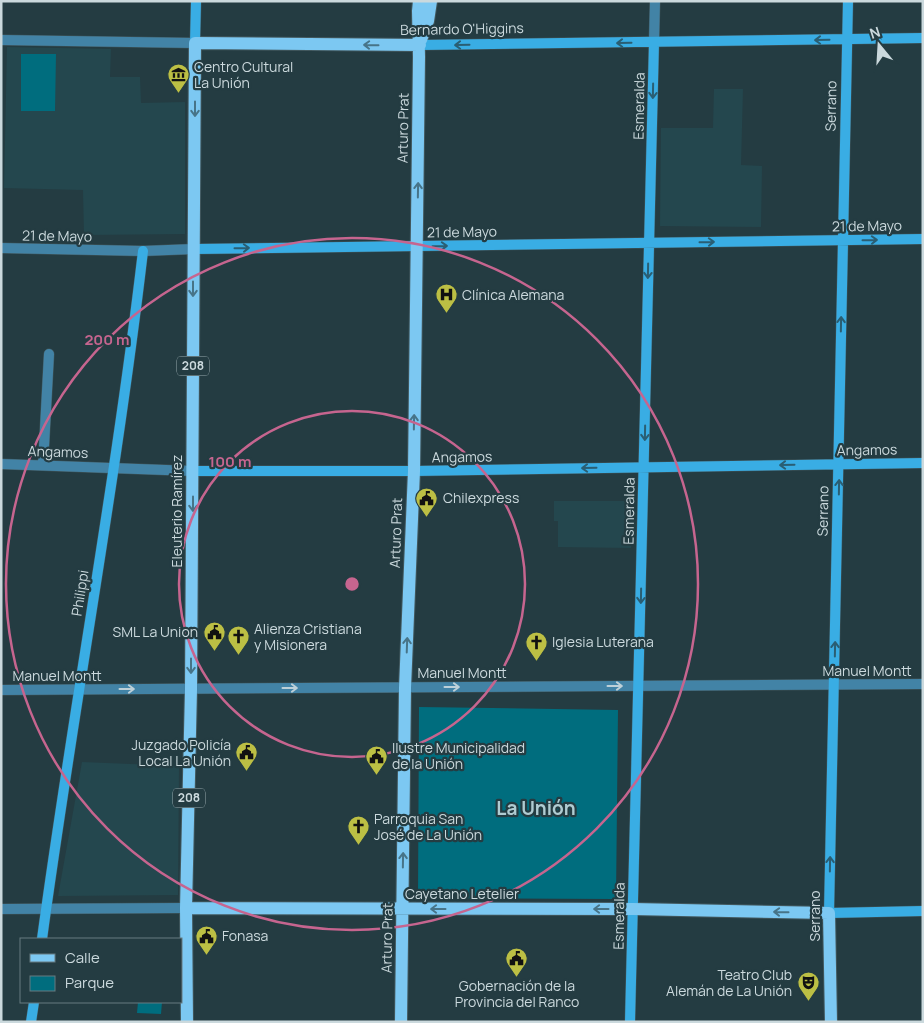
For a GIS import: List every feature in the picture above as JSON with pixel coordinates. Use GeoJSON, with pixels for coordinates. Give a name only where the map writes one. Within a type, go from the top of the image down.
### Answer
{"type":"FeatureCollection","features":[{"type":"Feature","properties":{"kind":"main road","name":"Arturo Prat"},"geometry":{"type":"LineString","coordinates":[[401,1022],[405,688],[414,471],[419,1]]}},
{"type":"Feature","properties":{"kind":"main road","name":"Arturo Prat"},"geometry":{"type":"LineString","coordinates":[[420,45],[428,21],[431,1]]}},
{"type":"Feature","properties":{"kind":"main road","name":"Bernardo O'Higgins"},"geometry":{"type":"LineString","coordinates":[[195,43],[420,45]]}},
{"type":"Feature","properties":{"kind":"main road","name":"Eleuterio Ramírez"},"geometry":{"type":"LineString","coordinates":[[187,1022],[186,908],[191,689],[195,43]]}},
{"type":"Feature","properties":{"kind":"main road","name":"Cayetano Letelier"},"geometry":{"type":"LineString","coordinates":[[186,908],[633,909],[829,913]]}},
{"type":"Feature","properties":{"kind":"main road","name":"Serrano"},"geometry":{"type":"LineString","coordinates":[[829,913],[831,1022]]}},
{"type":"Feature","properties":{"kind":"street","name":"Eleuterio Ramírez"},"geometry":{"type":"LineString","coordinates":[[195,43],[196,1]]}},
{"type":"Feature","properties":{"kind":"street","name":"Esmeralda"},"geometry":{"type":"LineString","coordinates":[[630,1022],[655,1]]}},
{"type":"Feature","properties":{"kind":"street","name":"Serrano"},"geometry":{"type":"LineString","coordinates":[[829,913],[848,1]]}},
{"type":"Feature","properties":{"kind":"street","name":"Bernardo O'Higgins"},"geometry":{"type":"LineString","coordinates":[[420,45],[923,38]]}},
{"type":"Feature","properties":{"kind":"street","name":"Bernardo O'Higgins"},"geometry":{"type":"LineString","coordinates":[[1,40],[195,43]]}},
{"type":"Feature","properties":{"kind":"street","name":"21 de Mayo"},"geometry":{"type":"LineString","coordinates":[[1,248],[142,252],[194,249],[923,239]]}},
{"type":"Feature","properties":{"kind":"street","name":"Philippi"},"geometry":{"type":"LineString","coordinates":[[42,938],[78,690],[114,468],[142,252]]}},
{"type":"Feature","properties":{"kind":"street"},"geometry":{"type":"LineString","coordinates":[[43,465],[49,354]]}},
{"type":"Feature","properties":{"kind":"street","name":"Angamos"},"geometry":{"type":"LineString","coordinates":[[1,464],[193,471],[414,471],[923,463]]}},
{"type":"Feature","properties":{"kind":"street","name":"Manuel Montt"},"geometry":{"type":"LineString","coordinates":[[1,690],[923,684]]}},
{"type":"Feature","properties":{"kind":"street","name":"Cayetano Letelier"},"geometry":{"type":"LineString","coordinates":[[1,909],[186,908]]}},
{"type":"Feature","properties":{"kind":"street","name":"Cayetano Letelier"},"geometry":{"type":"LineString","coordinates":[[829,913],[923,911]]}},
{"type":"Feature","properties":{"kind":"street"},"geometry":{"type":"LineString","coordinates":[[31,1022],[34,1003]]}},
{"type":"Feature","properties":{"kind":"shaded area"},"geometry":{"type":"Polygon","coordinates":[[[7,47],[111,49],[110,77],[140,77],[141,103],[185,102],[185,234],[84,235],[83,190],[4,188],[7,47]]]}},
{"type":"Feature","properties":{"kind":"shaded area"},"geometry":{"type":"Polygon","coordinates":[[[714,89],[743,89],[741,165],[762,166],[761,227],[660,226],[661,128],[713,128],[714,89]]]}},
{"type":"Feature","properties":{"kind":"shaded area"},"geometry":{"type":"Polygon","coordinates":[[[554,501],[631,501],[631,548],[558,547],[558,521],[554,521],[554,501]]]}},
{"type":"Feature","properties":{"kind":"shaded area"},"geometry":{"type":"Polygon","coordinates":[[[82,762],[179,766],[178,895],[58,896],[82,762]]]}},
{"type":"Feature","properties":{"kind":"green space"},"geometry":{"type":"Polygon","coordinates":[[[21,54],[56,54],[55,111],[21,111],[21,54]]]}},
{"type":"Feature","properties":{"kind":"green space"},"geometry":{"type":"Polygon","coordinates":[[[419,707],[618,710],[616,899],[418,898],[419,707]]]}},
{"type":"Feature","properties":{"kind":"green space"},"geometry":{"type":"Polygon","coordinates":[[[138,1003],[162,1003],[161,1014],[137,1013],[138,1003]]]}},
{"type":"Feature","properties":{"kind":"place","name":"Centro Cultural La Unión"},"geometry":{"type":"Point","coordinates":[178,94]}},
{"type":"Feature","properties":{"kind":"place","name":"Clínica Alemana"},"geometry":{"type":"Point","coordinates":[446,314]}},
{"type":"Feature","properties":{"kind":"place","name":"Chilexpress"},"geometry":{"type":"Point","coordinates":[427,517]}},
{"type":"Feature","properties":{"kind":"place","name":"SML La Union"},"geometry":{"type":"Point","coordinates":[214,651]}},
{"type":"Feature","properties":{"kind":"place","name":"Alienza Cristiana y Misionera"},"geometry":{"type":"Point","coordinates":[238,656]}},
{"type":"Feature","properties":{"kind":"place","name":"Iglesia Luterana"},"geometry":{"type":"Point","coordinates":[536,661]}},
{"type":"Feature","properties":{"kind":"place","name":"Juzgado Policía Local La Unión"},"geometry":{"type":"Point","coordinates":[247,772]}},
{"type":"Feature","properties":{"kind":"place","name":"Ilustre Municipalidad de la Unión"},"geometry":{"type":"Point","coordinates":[376,775]}},
{"type":"Feature","properties":{"kind":"place","name":"Parroquia San José de La Unión"},"geometry":{"type":"Point","coordinates":[358,846]}},
{"type":"Feature","properties":{"kind":"place","name":"Fonasa"},"geometry":{"type":"Point","coordinates":[206,955]}},
{"type":"Feature","properties":{"kind":"place","name":"Gobernación de la Provincia del Ranco"},"geometry":{"type":"Point","coordinates":[517,977]}},
{"type":"Feature","properties":{"kind":"place","name":"Teatro Club Alemán de La Unión"},"geometry":{"type":"Point","coordinates":[808,1002]}},
{"type":"Feature","properties":{"kind":"district","name":"La Unión"},"geometry":{"type":"Point","coordinates":[536,808]}}]}
